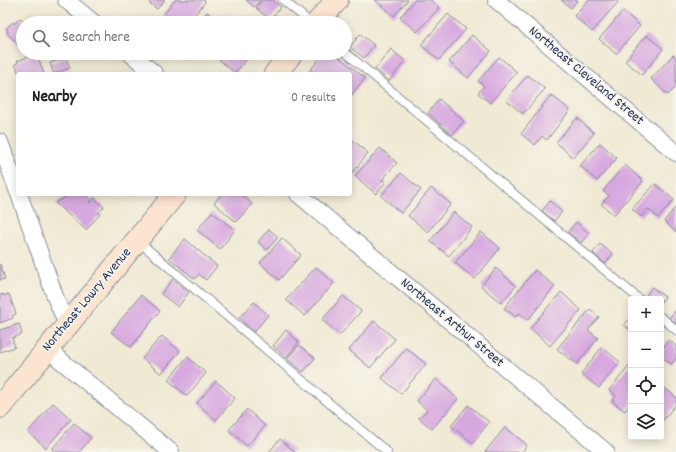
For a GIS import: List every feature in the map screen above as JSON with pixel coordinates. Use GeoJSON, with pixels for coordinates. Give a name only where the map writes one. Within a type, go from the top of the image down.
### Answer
{"type":"FeatureCollection","features":[{"type":"Feature","properties":{"kind":"main road"},"geometry":{"type":"LineString","coordinates":[[323,16],[337,0]]}},
{"type":"Feature","properties":{"kind":"main road"},"geometry":{"type":"LineString","coordinates":[[277,72],[286,60]]}},
{"type":"Feature","properties":{"kind":"main road","name":"Northeast Lowry Avenue"},"geometry":{"type":"LineString","coordinates":[[0,407],[173,196]]}},
{"type":"Feature","properties":{"kind":"street"},"geometry":{"type":"LineString","coordinates":[[66,0],[85,16]]}},
{"type":"Feature","properties":{"kind":"street","name":"Northeast Cleveland Street"},"geometry":{"type":"LineString","coordinates":[[496,0],[676,153]]}},
{"type":"Feature","properties":{"kind":"street"},"geometry":{"type":"LineString","coordinates":[[138,60],[153,72]]}},
{"type":"Feature","properties":{"kind":"street"},"geometry":{"type":"LineString","coordinates":[[0,142],[16,187]]}},
{"type":"Feature","properties":{"kind":"street"},"geometry":{"type":"LineString","coordinates":[[19,196],[56,299],[67,325]]}},
{"type":"Feature","properties":{"kind":"street","name":"Northeast Arthur Street"},"geometry":{"type":"LineString","coordinates":[[300,196],[606,452]]}},
{"type":"Feature","properties":{"kind":"street"},"geometry":{"type":"LineString","coordinates":[[47,349],[171,452]]}},
{"type":"Feature","properties":{"kind":"lane"},"geometry":{"type":"LineString","coordinates":[[283,0],[302,16]]}},
{"type":"Feature","properties":{"kind":"lane"},"geometry":{"type":"LineString","coordinates":[[352,58],[635,296]]}},
{"type":"Feature","properties":{"kind":"lane"},"geometry":{"type":"LineString","coordinates":[[137,240],[387,452]]}},
{"type":"Feature","properties":{"kind":"lane"},"geometry":{"type":"LineString","coordinates":[[664,320],[676,330]]}},
{"type":"Feature","properties":{"kind":"building"},"geometry":{"type":"Polygon","coordinates":[[[152,0],[165,0],[157,9],[149,3],[152,0]]]}},
{"type":"Feature","properties":{"kind":"building"},"geometry":{"type":"Polygon","coordinates":[[[175,0],[204,0],[205,2],[194,16],[163,15],[175,0]]]}},
{"type":"Feature","properties":{"kind":"building"},"geometry":{"type":"Polygon","coordinates":[[[246,0],[260,0],[254,7],[246,0]]]}},
{"type":"Feature","properties":{"kind":"building"},"geometry":{"type":"Polygon","coordinates":[[[262,0],[273,0],[281,7],[273,16],[265,16],[256,8],[262,0]]]}},
{"type":"Feature","properties":{"kind":"building"},"geometry":{"type":"Polygon","coordinates":[[[375,0],[408,0],[394,16],[375,0]]]}},
{"type":"Feature","properties":{"kind":"building"},"geometry":{"type":"Polygon","coordinates":[[[415,0],[431,0],[439,8],[417,32],[400,17],[415,0]]]}},
{"type":"Feature","properties":{"kind":"building"},"geometry":{"type":"Polygon","coordinates":[[[561,0],[578,0],[571,8],[561,0]]]}},
{"type":"Feature","properties":{"kind":"building"},"geometry":{"type":"Polygon","coordinates":[[[588,0],[616,0],[618,2],[592,32],[574,16],[588,0]]]}},
{"type":"Feature","properties":{"kind":"building"},"geometry":{"type":"Polygon","coordinates":[[[623,11],[640,26],[616,54],[599,39],[623,11]]]}},
{"type":"Feature","properties":{"kind":"building"},"geometry":{"type":"Polygon","coordinates":[[[207,12],[212,16],[204,16],[207,12]]]}},
{"type":"Feature","properties":{"kind":"building"},"geometry":{"type":"Polygon","coordinates":[[[448,14],[466,29],[439,60],[421,45],[448,14]]]}},
{"type":"Feature","properties":{"kind":"building"},"geometry":{"type":"Polygon","coordinates":[[[13,22],[14,24],[16,22],[16,42],[7,33],[8,31],[6,29],[13,22]]]}},
{"type":"Feature","properties":{"kind":"building"},"geometry":{"type":"Polygon","coordinates":[[[360,34],[374,45],[364,58],[352,49],[352,44],[360,34]]]}},
{"type":"Feature","properties":{"kind":"building"},"geometry":{"type":"Polygon","coordinates":[[[472,35],[491,51],[468,78],[449,62],[472,35]]]}},
{"type":"Feature","properties":{"kind":"building"},"geometry":{"type":"Polygon","coordinates":[[[646,35],[663,49],[642,75],[625,61],[646,35]]]}},
{"type":"Feature","properties":{"kind":"building"},"geometry":{"type":"Polygon","coordinates":[[[391,49],[405,61],[389,81],[375,69],[391,49]]]}},
{"type":"Feature","properties":{"kind":"building"},"geometry":{"type":"Polygon","coordinates":[[[673,55],[676,57],[676,87],[668,95],[651,79],[673,55]]]}},
{"type":"Feature","properties":{"kind":"building"},"geometry":{"type":"Polygon","coordinates":[[[499,57],[517,72],[490,103],[478,93],[484,86],[478,81],[499,57]]]}},
{"type":"Feature","properties":{"kind":"building"},"geometry":{"type":"Polygon","coordinates":[[[39,60],[43,72],[18,72],[15,64],[18,63],[17,61],[39,60]]]}},
{"type":"Feature","properties":{"kind":"building"},"geometry":{"type":"Polygon","coordinates":[[[60,60],[67,60],[70,68],[59,72],[53,72],[50,63],[60,60]]]}},
{"type":"Feature","properties":{"kind":"building"},"geometry":{"type":"Polygon","coordinates":[[[220,60],[246,60],[236,72],[234,72],[220,60]]]}},
{"type":"Feature","properties":{"kind":"building"},"geometry":{"type":"Polygon","coordinates":[[[318,60],[343,60],[365,78],[352,94],[352,72],[309,72],[318,60]]]}},
{"type":"Feature","properties":{"kind":"building"},"geometry":{"type":"Polygon","coordinates":[[[528,75],[545,89],[523,114],[506,100],[528,75]]]}},
{"type":"Feature","properties":{"kind":"building"},"geometry":{"type":"Polygon","coordinates":[[[551,95],[570,110],[547,140],[542,136],[535,145],[521,134],[551,95]]]}},
{"type":"Feature","properties":{"kind":"building"},"geometry":{"type":"Polygon","coordinates":[[[439,99],[464,121],[452,135],[428,113],[439,99]]]}},
{"type":"Feature","properties":{"kind":"building"},"geometry":{"type":"Polygon","coordinates":[[[577,118],[594,133],[573,158],[556,142],[577,118]]]}},
{"type":"Feature","properties":{"kind":"building"},"geometry":{"type":"Polygon","coordinates":[[[352,140],[368,153],[352,171],[352,140]]]}},
{"type":"Feature","properties":{"kind":"building"},"geometry":{"type":"Polygon","coordinates":[[[600,143],[617,158],[597,181],[580,166],[600,143]]]}},
{"type":"Feature","properties":{"kind":"building"},"geometry":{"type":"Polygon","coordinates":[[[380,148],[397,163],[382,180],[386,182],[376,194],[355,176],[380,148]]]}},
{"type":"Feature","properties":{"kind":"building"},"geometry":{"type":"Polygon","coordinates":[[[625,165],[643,181],[614,215],[601,204],[609,196],[603,191],[625,165]]]}},
{"type":"Feature","properties":{"kind":"building"},"geometry":{"type":"Polygon","coordinates":[[[401,173],[421,190],[401,213],[381,196],[401,173]]]}},
{"type":"Feature","properties":{"kind":"building"},"geometry":{"type":"Polygon","coordinates":[[[655,184],[674,200],[658,218],[648,209],[641,217],[632,209],[655,184]]]}},
{"type":"Feature","properties":{"kind":"building"},"geometry":{"type":"Polygon","coordinates":[[[431,188],[451,204],[428,232],[408,216],[431,188]]]}},
{"type":"Feature","properties":{"kind":"building"},"geometry":{"type":"Polygon","coordinates":[[[67,196],[87,196],[90,199],[90,203],[94,198],[104,207],[86,230],[55,203],[67,196]]]}},
{"type":"Feature","properties":{"kind":"building"},"geometry":{"type":"Polygon","coordinates":[[[220,196],[243,196],[252,204],[236,222],[214,203],[220,196]]]}},
{"type":"Feature","properties":{"kind":"building"},"geometry":{"type":"Polygon","coordinates":[[[550,201],[562,212],[554,221],[542,211],[550,201]]]}},
{"type":"Feature","properties":{"kind":"building"},"geometry":{"type":"Polygon","coordinates":[[[676,207],[676,232],[664,221],[676,207]]]}},
{"type":"Feature","properties":{"kind":"building"},"geometry":{"type":"Polygon","coordinates":[[[212,212],[235,230],[220,249],[197,230],[212,212]]]}},
{"type":"Feature","properties":{"kind":"building"},"geometry":{"type":"Polygon","coordinates":[[[454,212],[472,227],[449,256],[430,241],[454,212]]]}},
{"type":"Feature","properties":{"kind":"building"},"geometry":{"type":"Polygon","coordinates":[[[576,222],[589,233],[581,243],[568,232],[576,222]]]}},
{"type":"Feature","properties":{"kind":"building"},"geometry":{"type":"Polygon","coordinates":[[[269,229],[278,237],[267,250],[258,242],[269,229]]]}},
{"type":"Feature","properties":{"kind":"building"},"geometry":{"type":"Polygon","coordinates":[[[481,232],[500,248],[475,279],[455,263],[481,232]]]}},
{"type":"Feature","properties":{"kind":"building"},"geometry":{"type":"Polygon","coordinates":[[[282,238],[301,255],[279,280],[260,263],[282,238]]]}},
{"type":"Feature","properties":{"kind":"building"},"geometry":{"type":"Polygon","coordinates":[[[185,239],[217,266],[206,280],[199,274],[195,279],[169,258],[185,239]]]}},
{"type":"Feature","properties":{"kind":"building"},"geometry":{"type":"Polygon","coordinates":[[[600,244],[613,254],[605,264],[593,253],[600,244]]]}},
{"type":"Feature","properties":{"kind":"building"},"geometry":{"type":"Polygon","coordinates":[[[0,264],[5,279],[0,280],[0,264]]]}},
{"type":"Feature","properties":{"kind":"building"},"geometry":{"type":"Polygon","coordinates":[[[316,267],[334,283],[305,316],[286,300],[316,267]]]}},
{"type":"Feature","properties":{"kind":"building"},"geometry":{"type":"Polygon","coordinates":[[[496,268],[516,286],[501,303],[481,286],[496,268]]]}},
{"type":"Feature","properties":{"kind":"building"},"geometry":{"type":"Polygon","coordinates":[[[535,270],[555,286],[528,320],[519,313],[516,317],[504,308],[535,270]]]}},
{"type":"Feature","properties":{"kind":"building"},"geometry":{"type":"Polygon","coordinates":[[[173,279],[189,292],[178,307],[161,294],[173,279]]]}},
{"type":"Feature","properties":{"kind":"building"},"geometry":{"type":"Polygon","coordinates":[[[652,287],[664,296],[646,296],[652,287]]]}},
{"type":"Feature","properties":{"kind":"building"},"geometry":{"type":"Polygon","coordinates":[[[561,292],[581,310],[550,346],[530,328],[561,292]]]}},
{"type":"Feature","properties":{"kind":"building"},"geometry":{"type":"Polygon","coordinates":[[[3,294],[3,296],[9,294],[16,314],[12,316],[13,318],[0,323],[0,295],[3,294]]]}},
{"type":"Feature","properties":{"kind":"building"},"geometry":{"type":"Polygon","coordinates":[[[141,295],[160,311],[131,347],[111,332],[141,295]]]}},
{"type":"Feature","properties":{"kind":"building"},"geometry":{"type":"Polygon","coordinates":[[[343,296],[361,311],[340,335],[322,320],[343,296]]]}},
{"type":"Feature","properties":{"kind":"building"},"geometry":{"type":"Polygon","coordinates":[[[254,302],[268,315],[254,332],[239,318],[254,302]]]}},
{"type":"Feature","properties":{"kind":"building"},"geometry":{"type":"Polygon","coordinates":[[[590,309],[599,317],[588,330],[598,338],[577,364],[557,349],[590,309]]]}},
{"type":"Feature","properties":{"kind":"building"},"geometry":{"type":"Polygon","coordinates":[[[676,310],[676,323],[669,318],[676,310]]]}},
{"type":"Feature","properties":{"kind":"building"},"geometry":{"type":"Polygon","coordinates":[[[628,320],[628,328],[624,325],[628,320]]]}},
{"type":"Feature","properties":{"kind":"building"},"geometry":{"type":"Polygon","coordinates":[[[374,321],[395,339],[370,368],[349,350],[374,321]]]}},
{"type":"Feature","properties":{"kind":"building"},"geometry":{"type":"Polygon","coordinates":[[[19,324],[22,334],[12,338],[15,347],[0,352],[0,330],[19,324]]]}},
{"type":"Feature","properties":{"kind":"building"},"geometry":{"type":"Polygon","coordinates":[[[286,330],[299,342],[286,358],[273,346],[286,330]]]}},
{"type":"Feature","properties":{"kind":"building"},"geometry":{"type":"Polygon","coordinates":[[[162,336],[180,351],[161,374],[142,358],[162,336]]]}},
{"type":"Feature","properties":{"kind":"building"},"geometry":{"type":"Polygon","coordinates":[[[669,340],[676,346],[676,359],[671,364],[664,358],[664,346],[669,340]]]}},
{"type":"Feature","properties":{"kind":"building"},"geometry":{"type":"Polygon","coordinates":[[[299,345],[315,358],[303,372],[287,359],[299,345]]]}},
{"type":"Feature","properties":{"kind":"building"},"geometry":{"type":"Polygon","coordinates":[[[602,347],[620,362],[599,388],[581,374],[602,347]]]}},
{"type":"Feature","properties":{"kind":"building"},"geometry":{"type":"Polygon","coordinates":[[[406,348],[426,364],[401,394],[382,378],[406,348]]]}},
{"type":"Feature","properties":{"kind":"building"},"geometry":{"type":"Polygon","coordinates":[[[187,357],[206,373],[187,396],[168,380],[187,357]]]}},
{"type":"Feature","properties":{"kind":"building"},"geometry":{"type":"Polygon","coordinates":[[[628,368],[628,408],[625,411],[612,401],[616,396],[609,390],[628,368]]]}},
{"type":"Feature","properties":{"kind":"building"},"geometry":{"type":"Polygon","coordinates":[[[436,379],[458,399],[432,429],[419,418],[427,410],[417,401],[436,379]]]}},
{"type":"Feature","properties":{"kind":"building"},"geometry":{"type":"Polygon","coordinates":[[[216,381],[235,398],[216,420],[197,403],[216,381]]]}},
{"type":"Feature","properties":{"kind":"building"},"geometry":{"type":"Polygon","coordinates":[[[664,387],[676,397],[676,404],[664,419],[664,387]]]}},
{"type":"Feature","properties":{"kind":"building"},"geometry":{"type":"Polygon","coordinates":[[[53,403],[71,419],[46,448],[28,432],[53,403]]]}},
{"type":"Feature","properties":{"kind":"building"},"geometry":{"type":"Polygon","coordinates":[[[468,405],[489,422],[473,443],[451,426],[468,405]]]}},
{"type":"Feature","properties":{"kind":"building"},"geometry":{"type":"Polygon","coordinates":[[[247,409],[265,426],[247,446],[229,430],[247,409]]]}},
{"type":"Feature","properties":{"kind":"building"},"geometry":{"type":"Polygon","coordinates":[[[74,423],[91,438],[79,452],[56,452],[52,449],[74,423]]]}},
{"type":"Feature","properties":{"kind":"building"},"geometry":{"type":"Polygon","coordinates":[[[505,427],[527,445],[522,452],[485,452],[505,427]]]}},
{"type":"Feature","properties":{"kind":"building"},"geometry":{"type":"Polygon","coordinates":[[[280,439],[295,452],[269,452],[280,439]]]}}]}
